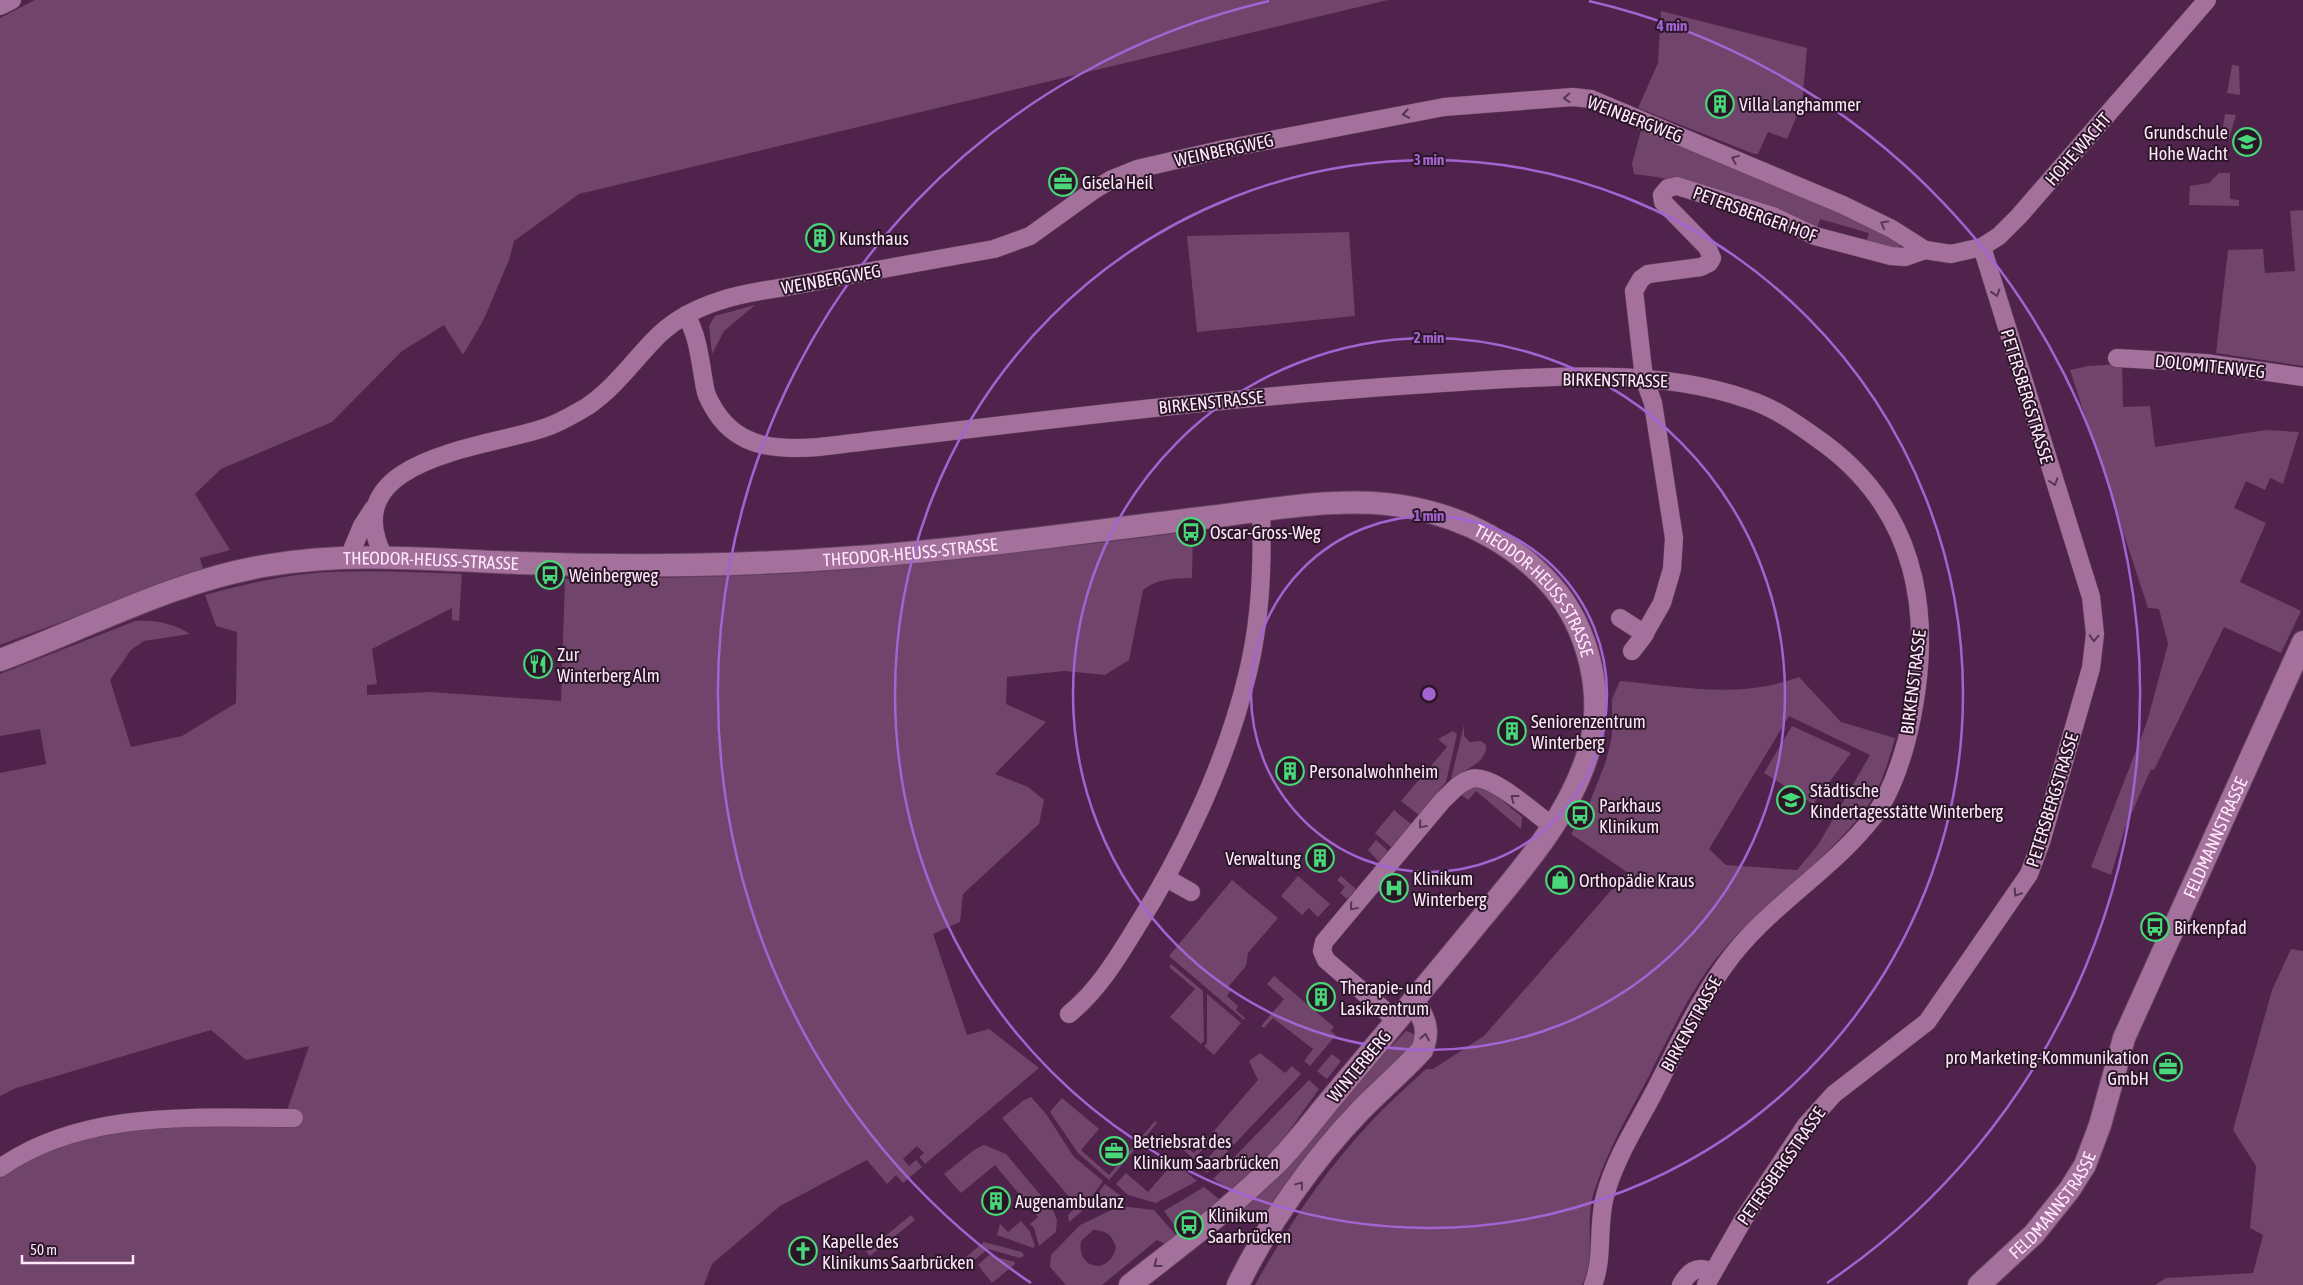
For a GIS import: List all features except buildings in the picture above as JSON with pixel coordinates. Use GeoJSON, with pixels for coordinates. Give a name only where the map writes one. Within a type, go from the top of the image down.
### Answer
{"type":"FeatureCollection","features":[{"type":"Feature","properties":{"kind":"street"},"geometry":{"type":"LineString","coordinates":[[0,6],[12,0]]}},
{"type":"Feature","properties":{"kind":"street","name":"HOHE WACHT"},"geometry":{"type":"LineString","coordinates":[[1925,250],[1951,254],[1982,247],[1999,236],[2019,216],[2207,0]]}},
{"type":"Feature","properties":{"kind":"street","name":"WEINBERGWEG"},"geometry":{"type":"LineString","coordinates":[[349,557],[362,526],[383,493],[399,477],[420,464],[442,455],[545,428],[589,405],[621,378],[652,341],[686,315],[734,297],[994,249],[1013,243],[1048,224],[1112,179],[1146,167],[1233,147],[1444,107],[1573,97],[1591,100],[1621,110],[1774,174],[1873,218],[1925,250]]}},
{"type":"Feature","properties":{"kind":"street","name":"PETERSBERGER HOF"},"geometry":{"type":"LineString","coordinates":[[1632,651],[1645,634],[1662,603],[1672,569],[1674,538],[1653,404],[1644,378],[1634,291],[1636,285],[1648,274],[1701,267],[1709,263],[1712,258],[1707,247],[1663,202],[1662,195],[1668,188],[1677,186],[1773,216],[1815,236],[1880,253],[1904,257],[1925,250]]}},
{"type":"Feature","properties":{"kind":"street","name":"PETERSBERGSTRASSE"},"geometry":{"type":"LineString","coordinates":[[1709,1279],[1742,1220],[1806,1125],[1834,1094],[1927,1022],[2029,874],[2041,842],[2091,668],[2095,617],[2091,597],[1982,247]]}},
{"type":"Feature","properties":{"kind":"street","name":"BIRKENSTRASSE"},"geometry":{"type":"LineString","coordinates":[[686,315],[698,346],[705,391],[722,421],[734,432],[750,441],[764,447],[786,450],[1301,392],[1456,382],[1644,378],[1711,388],[1751,400],[1797,423],[1842,457],[1877,496],[1892,518],[1914,574],[1920,611],[1920,641],[1915,695],[1906,743],[1892,785],[1874,816],[1851,843],[1751,934],[1726,962],[1711,986],[1637,1125],[1605,1195],[1600,1232],[1599,1267],[1593,1285]]}},
{"type":"Feature","properties":{"kind":"street","name":"DOLOMITENWEG"},"geometry":{"type":"LineString","coordinates":[[2117,358],[2205,363],[2303,377]]}},
{"type":"Feature","properties":{"kind":"street","name":"THEODOR-HEUSS-STRASSE"},"geometry":{"type":"LineString","coordinates":[[0,660],[178,587],[261,566],[349,557],[589,565],[806,560],[944,549],[1349,502],[1377,502],[1420,509],[1462,522],[1490,535],[1529,564],[1549,583],[1563,600],[1584,644],[1593,678],[1595,712],[1592,743],[1586,761],[1554,827],[1414,1002]]}},
{"type":"Feature","properties":{"kind":"street"},"geometry":{"type":"LineString","coordinates":[[373,509],[376,539],[384,557]]}},
{"type":"Feature","properties":{"kind":"street"},"geometry":{"type":"LineString","coordinates":[[1069,1014],[1087,999],[1104,978],[1166,878],[1218,762],[1237,713],[1249,671],[1262,586],[1261,511]]}},
{"type":"Feature","properties":{"kind":"street"},"geometry":{"type":"LineString","coordinates":[[1620,618],[1645,634]]}},
{"type":"Feature","properties":{"kind":"street","name":"FELDMANNSTRASSE"},"geometry":{"type":"LineString","coordinates":[[1979,1285],[2034,1234],[2070,1189],[2085,1165],[2100,1125],[2124,1038],[2303,642]]}},
{"type":"Feature","properties":{"kind":"street"},"geometry":{"type":"LineString","coordinates":[[1397,1021],[1326,960],[1322,951],[1324,942],[1443,800],[1454,789],[1467,781],[1484,778],[1554,827]]}},
{"type":"Feature","properties":{"kind":"street"},"geometry":{"type":"LineString","coordinates":[[1166,878],[1191,892]]}},
{"type":"Feature","properties":{"kind":"street","name":"WINTERBERG"},"geometry":{"type":"LineString","coordinates":[[1130,1285],[1266,1174],[1414,1002],[1427,1028],[1427,1038],[1422,1050],[1358,1114],[1332,1144],[1272,1225],[1238,1285]]}},
{"type":"Feature","properties":{"kind":"street"},"geometry":{"type":"LineString","coordinates":[[0,1168],[41,1146],[118,1123],[158,1118],[294,1118]]}},
{"type":"Feature","properties":{"kind":"street"},"geometry":{"type":"LineString","coordinates":[[1681,1285],[1687,1275],[1693,1270],[1704,1268],[1709,1279]]}},
{"type":"Feature","properties":{"kind":"shaded area"},"geometry":{"type":"Polygon","coordinates":[[[35,0],[1388,0],[579,194],[514,241],[509,260],[484,319],[463,355],[444,325],[402,351],[332,422],[221,469],[195,494],[230,550],[200,558],[203,569],[0,645],[0,18],[35,0]]]}},
{"type":"Feature","properties":{"kind":"shaded area"},"geometry":{"type":"Polygon","coordinates":[[[1661,11],[1807,48],[1802,104],[1787,139],[1768,132],[1758,154],[1754,154],[1638,108],[1658,63],[1661,11]]]}},
{"type":"Feature","properties":{"kind":"shaded area"},"geometry":{"type":"Polygon","coordinates":[[[2232,65],[2239,66],[2240,95],[2227,93],[2232,65]]]}},
{"type":"Feature","properties":{"kind":"shaded area"},"geometry":{"type":"Polygon","coordinates":[[[2225,114],[2236,115],[2229,139],[2221,139],[2225,114]]]}},
{"type":"Feature","properties":{"kind":"shaded area"},"geometry":{"type":"Polygon","coordinates":[[[1641,130],[1836,211],[1900,241],[1901,245],[1897,248],[1866,243],[1869,233],[1820,219],[1817,229],[1773,210],[1705,187],[1634,174],[1632,164],[1641,130]]]}},
{"type":"Feature","properties":{"kind":"shaded area"},"geometry":{"type":"Polygon","coordinates":[[[2219,173],[2230,173],[2230,199],[2239,200],[2239,206],[2189,205],[2190,186],[2209,183],[2219,173]]]}},
{"type":"Feature","properties":{"kind":"shaded area"},"geometry":{"type":"Polygon","coordinates":[[[2303,210],[2303,366],[2216,353],[2228,250],[2263,249],[2265,273],[2295,271],[2290,211],[2303,210]]]}},
{"type":"Feature","properties":{"kind":"shaded area"},"geometry":{"type":"Polygon","coordinates":[[[1349,232],[1355,316],[1197,332],[1187,236],[1349,232]]]}},
{"type":"Feature","properties":{"kind":"shaded area"},"geometry":{"type":"Polygon","coordinates":[[[755,305],[724,331],[712,354],[709,326],[715,316],[755,305]]]}},
{"type":"Feature","properties":{"kind":"shaded area"},"geometry":{"type":"Polygon","coordinates":[[[2122,364],[2123,407],[2150,406],[2155,447],[2266,430],[2299,432],[2283,484],[2270,478],[2265,490],[2246,481],[2234,508],[2266,523],[2240,582],[2301,611],[2281,653],[2224,627],[2154,770],[2151,769],[2125,828],[2111,875],[2091,867],[2147,722],[2168,644],[2159,609],[2148,608],[2070,370],[2088,366],[2122,364]]]}},
{"type":"Feature","properties":{"kind":"shaded area"},"geometry":{"type":"Polygon","coordinates":[[[1193,531],[1192,578],[1160,581],[1143,590],[1129,660],[1105,675],[1065,671],[1007,677],[1006,704],[1046,722],[995,774],[1028,787],[1044,800],[1039,824],[963,894],[960,922],[933,934],[967,1035],[989,1029],[1039,1068],[925,1164],[919,1157],[924,1153],[917,1146],[903,1159],[909,1166],[916,1160],[922,1167],[903,1183],[896,1175],[887,1184],[867,1160],[780,1206],[712,1264],[704,1285],[0,1285],[0,1178],[44,1152],[95,1136],[152,1125],[282,1125],[309,1046],[246,1060],[211,1030],[16,1088],[0,1096],[0,773],[46,764],[40,729],[0,736],[0,674],[135,621],[150,621],[170,625],[190,634],[144,641],[131,650],[110,680],[131,747],[182,736],[236,703],[237,632],[216,626],[205,595],[266,580],[313,573],[379,571],[462,574],[459,621],[452,620],[452,608],[372,649],[377,684],[367,685],[367,695],[430,692],[561,701],[565,579],[739,576],[844,570],[932,562],[1193,531]]]}},
{"type":"Feature","properties":{"kind":"shaded area"},"geometry":{"type":"Polygon","coordinates":[[[1799,677],[1841,722],[1895,738],[1883,776],[1870,803],[1848,830],[1736,936],[1709,968],[1690,997],[1619,1132],[1599,1177],[1591,1203],[1589,1262],[1582,1285],[1255,1285],[1280,1243],[1321,1182],[1368,1125],[1426,1069],[1433,1069],[1484,1036],[1627,872],[1571,834],[1588,807],[1606,761],[1612,736],[1612,699],[1620,681],[1711,690],[1755,688],[1799,677]],[[1789,716],[1709,849],[1726,865],[1797,870],[1818,845],[1870,755],[1789,716]]]}},
{"type":"Feature","properties":{"kind":"shaded area"},"geometry":{"type":"Polygon","coordinates":[[[1464,725],[1464,736],[1470,742],[1481,741],[1486,745],[1485,752],[1479,762],[1451,779],[1464,725]]]}},
{"type":"Feature","properties":{"kind":"shaded area"},"geometry":{"type":"Polygon","coordinates":[[[1792,726],[1851,753],[1813,804],[1764,773],[1792,726]]]}},
{"type":"Feature","properties":{"kind":"shaded area"},"geometry":{"type":"Polygon","coordinates":[[[1453,731],[1457,734],[1446,782],[1419,815],[1401,801],[1447,747],[1438,739],[1453,731]]]}},
{"type":"Feature","properties":{"kind":"shaded area"},"geometry":{"type":"Polygon","coordinates":[[[1473,785],[1487,788],[1522,817],[1521,829],[1476,791],[1468,800],[1458,792],[1473,785]]]}},
{"type":"Feature","properties":{"kind":"shaded area"},"geometry":{"type":"Polygon","coordinates":[[[1394,810],[1411,824],[1391,847],[1375,833],[1394,810]]]}},
{"type":"Feature","properties":{"kind":"shaded area"},"geometry":{"type":"Polygon","coordinates":[[[1376,840],[1388,851],[1379,862],[1368,850],[1376,840]]]}},
{"type":"Feature","properties":{"kind":"shaded area"},"geometry":{"type":"Polygon","coordinates":[[[1298,876],[1330,904],[1318,917],[1309,908],[1302,915],[1281,896],[1298,876]]]}},
{"type":"Feature","properties":{"kind":"shaded area"},"geometry":{"type":"Polygon","coordinates":[[[1341,876],[1356,889],[1347,899],[1340,893],[1345,887],[1337,880],[1341,876]]]}},
{"type":"Feature","properties":{"kind":"shaded area"},"geometry":{"type":"Polygon","coordinates":[[[1232,880],[1278,918],[1248,953],[1246,966],[1228,987],[1231,990],[1227,996],[1238,1006],[1236,1010],[1245,1018],[1244,1020],[1169,956],[1232,880]]]}},
{"type":"Feature","properties":{"kind":"shaded area"},"geometry":{"type":"Polygon","coordinates":[[[2291,949],[2303,951],[2303,1285],[2155,1285],[2166,1278],[2253,1273],[2263,1235],[2250,1228],[2256,1166],[2233,1130],[2272,990],[2291,949]]]}},
{"type":"Feature","properties":{"kind":"shaded area"},"geometry":{"type":"Polygon","coordinates":[[[1171,964],[1203,991],[1204,1041],[1201,1044],[1170,1017],[1195,989],[1169,967],[1171,964]]]}},
{"type":"Feature","properties":{"kind":"shaded area"},"geometry":{"type":"Polygon","coordinates":[[[1274,976],[1334,1027],[1331,1031],[1336,1035],[1310,1066],[1304,1061],[1313,1049],[1273,1018],[1264,1028],[1261,1026],[1284,999],[1267,984],[1274,976]]]}},
{"type":"Feature","properties":{"kind":"shaded area"},"geometry":{"type":"Polygon","coordinates":[[[1207,994],[1241,1023],[1214,1055],[1204,1046],[1207,1043],[1207,994]]]}},
{"type":"Feature","properties":{"kind":"shaded area"},"geometry":{"type":"Polygon","coordinates":[[[1406,1031],[1414,1035],[1417,1043],[1265,1222],[1250,1220],[1240,1207],[1382,1052],[1385,1053],[1406,1031]]]}},
{"type":"Feature","properties":{"kind":"shaded area"},"geometry":{"type":"Polygon","coordinates":[[[1260,1053],[1285,1073],[1292,1066],[1301,1074],[1207,1173],[1200,1167],[1222,1142],[1212,1133],[1258,1080],[1249,1061],[1260,1053]]]}},
{"type":"Feature","properties":{"kind":"shaded area"},"geometry":{"type":"Polygon","coordinates":[[[1332,1054],[1341,1061],[1327,1079],[1317,1071],[1332,1054]]]}},
{"type":"Feature","properties":{"kind":"shaded area"},"geometry":{"type":"Polygon","coordinates":[[[1309,1080],[1319,1089],[1274,1152],[1235,1192],[1213,1179],[1309,1080]]]}},
{"type":"Feature","properties":{"kind":"shaded area"},"geometry":{"type":"Polygon","coordinates":[[[1031,1097],[1046,1114],[1074,1157],[1103,1181],[1081,1212],[1069,1222],[1068,1215],[1077,1206],[1002,1118],[1024,1100],[1031,1097]]]}},
{"type":"Feature","properties":{"kind":"shaded area"},"geometry":{"type":"Polygon","coordinates":[[[1062,1098],[1099,1129],[1081,1150],[1109,1175],[1155,1121],[1157,1123],[1109,1180],[1078,1153],[1050,1112],[1062,1098]]]}},
{"type":"Feature","properties":{"kind":"shaded area"},"geometry":{"type":"Polygon","coordinates":[[[1208,1137],[1211,1140],[1194,1159],[1179,1146],[1181,1143],[1194,1153],[1208,1137]]]}},
{"type":"Feature","properties":{"kind":"shaded area"},"geometry":{"type":"Polygon","coordinates":[[[984,1145],[1006,1154],[1053,1210],[1057,1220],[1056,1232],[1039,1246],[1034,1228],[1030,1224],[1038,1217],[995,1165],[961,1193],[944,1174],[974,1150],[984,1145]]]}},
{"type":"Feature","properties":{"kind":"shaded area"},"geometry":{"type":"Polygon","coordinates":[[[1174,1162],[1197,1181],[1156,1203],[1128,1195],[1116,1184],[1126,1173],[1148,1192],[1174,1162]]]}},
{"type":"Feature","properties":{"kind":"shaded area"},"geometry":{"type":"Polygon","coordinates":[[[1105,1184],[1121,1196],[1086,1209],[1105,1184]]]}},
{"type":"Feature","properties":{"kind":"shaded area"},"geometry":{"type":"Polygon","coordinates":[[[1204,1187],[1220,1200],[1188,1225],[1185,1222],[1177,1229],[1164,1211],[1204,1187]]]}},
{"type":"Feature","properties":{"kind":"shaded area"},"geometry":{"type":"Polygon","coordinates":[[[1120,1206],[1154,1210],[1176,1235],[1165,1244],[1157,1240],[1102,1285],[1066,1285],[1050,1267],[1051,1255],[1080,1225],[1120,1206]],[[1093,1230],[1081,1241],[1081,1251],[1084,1258],[1094,1266],[1107,1262],[1113,1256],[1116,1247],[1113,1239],[1108,1234],[1093,1230]]]}},
{"type":"Feature","properties":{"kind":"shaded area"},"geometry":{"type":"Polygon","coordinates":[[[911,1215],[915,1220],[870,1256],[866,1252],[911,1215]]]}},
{"type":"Feature","properties":{"kind":"shaded area"},"geometry":{"type":"Polygon","coordinates":[[[1021,1221],[1030,1232],[1035,1246],[1033,1248],[997,1235],[1000,1224],[1008,1232],[1021,1221]]]}},
{"type":"Feature","properties":{"kind":"shaded area"},"geometry":{"type":"Polygon","coordinates":[[[984,1242],[1022,1252],[1024,1256],[1020,1258],[988,1249],[962,1270],[957,1264],[984,1242]]]}},
{"type":"Feature","properties":{"kind":"shaded area"},"geometry":{"type":"Polygon","coordinates":[[[989,1255],[1015,1262],[992,1283],[978,1265],[989,1255]]]}},
{"type":"Feature","properties":{"kind":"place","name":"Villa Langhammer"},"geometry":{"type":"Point","coordinates":[1720,104]}},
{"type":"Feature","properties":{"kind":"place","name":"Grundschule Hohe Wacht"},"geometry":{"type":"Point","coordinates":[2247,142]}},
{"type":"Feature","properties":{"kind":"place","name":"Gisela Heil"},"geometry":{"type":"Point","coordinates":[1063,182]}},
{"type":"Feature","properties":{"kind":"place","name":"Kunsthaus"},"geometry":{"type":"Point","coordinates":[820,238]}},
{"type":"Feature","properties":{"kind":"place","name":"Oscar-Gross-Weg"},"geometry":{"type":"Point","coordinates":[1191,532]}},
{"type":"Feature","properties":{"kind":"place","name":"Weinbergweg"},"geometry":{"type":"Point","coordinates":[550,575]}},
{"type":"Feature","properties":{"kind":"place","name":"Zur Winterberg Alm"},"geometry":{"type":"Point","coordinates":[538,664]}},
{"type":"Feature","properties":{"kind":"place","name":"Seniorenzentrum Winterberg"},"geometry":{"type":"Point","coordinates":[1512,731]}},
{"type":"Feature","properties":{"kind":"place","name":"Personalwohnheim"},"geometry":{"type":"Point","coordinates":[1290,771]}},
{"type":"Feature","properties":{"kind":"place","name":"Städtische Kindertagesstätte Winterberg"},"geometry":{"type":"Point","coordinates":[1791,800]}},
{"type":"Feature","properties":{"kind":"place","name":"Parkhaus Klinikum"},"geometry":{"type":"Point","coordinates":[1580,815]}},
{"type":"Feature","properties":{"kind":"place","name":"Verwaltung"},"geometry":{"type":"Point","coordinates":[1320,858]}},
{"type":"Feature","properties":{"kind":"place","name":"Orthopädie Kraus"},"geometry":{"type":"Point","coordinates":[1560,880]}},
{"type":"Feature","properties":{"kind":"place","name":"Klinikum Winterberg"},"geometry":{"type":"Point","coordinates":[1394,888]}},
{"type":"Feature","properties":{"kind":"place","name":"Birkenpfad"},"geometry":{"type":"Point","coordinates":[2155,927]}},
{"type":"Feature","properties":{"kind":"place","name":"Therapie- und Lasikzentrum"},"geometry":{"type":"Point","coordinates":[1321,997]}},
{"type":"Feature","properties":{"kind":"place","name":"pro Marketing-Kommunikation GmbH"},"geometry":{"type":"Point","coordinates":[2168,1067]}},
{"type":"Feature","properties":{"kind":"place","name":"Betriebsrat des Klinikum Saarbrücken"},"geometry":{"type":"Point","coordinates":[1114,1151]}},
{"type":"Feature","properties":{"kind":"place","name":"Augenambulanz"},"geometry":{"type":"Point","coordinates":[996,1201]}},
{"type":"Feature","properties":{"kind":"place","name":"Klinikum Saarbrücken"},"geometry":{"type":"Point","coordinates":[1189,1225]}},
{"type":"Feature","properties":{"kind":"place","name":"Kapelle des Klinikums Saarbrücken"},"geometry":{"type":"Point","coordinates":[803,1251]}}]}
